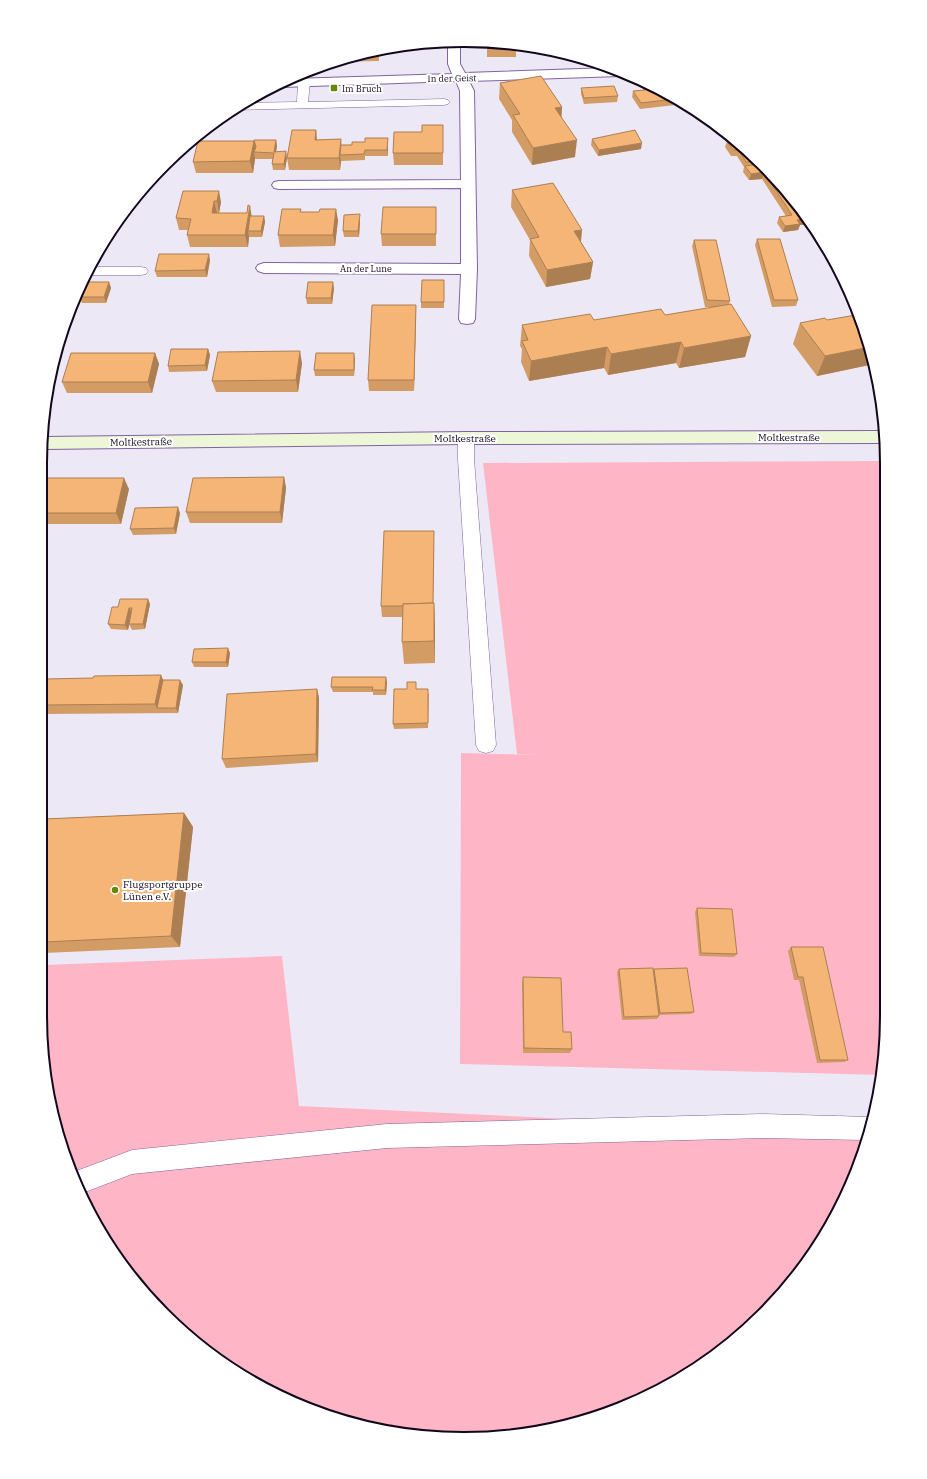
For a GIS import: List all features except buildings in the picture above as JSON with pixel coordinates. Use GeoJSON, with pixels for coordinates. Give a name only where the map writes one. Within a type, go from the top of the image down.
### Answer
{"type":"FeatureCollection","features":[{"type":"Feature","properties":{"kind":"street"},"geometry":{"type":"LineString","coordinates":[[454,47],[454,64],[467,91],[469,269],[467,319]]}},
{"type":"Feature","properties":{"kind":"street","name":"In der Geist"},"geometry":{"type":"LineString","coordinates":[[297,82],[606,72]]}},
{"type":"Feature","properties":{"kind":"street"},"geometry":{"type":"LineString","coordinates":[[279,185],[468,184]]}},
{"type":"Feature","properties":{"kind":"street","name":"An der Lune"},"geometry":{"type":"LineString","coordinates":[[264,268],[469,269]]}},
{"type":"Feature","properties":{"kind":"street","name":"Moltkestraße"},"geometry":{"type":"LineString","coordinates":[[48,442],[879,436]]}},
{"type":"Feature","properties":{"kind":"lane"},"geometry":{"type":"LineString","coordinates":[[302,106],[304,82]]}},
{"type":"Feature","properties":{"kind":"lane"},"geometry":{"type":"LineString","coordinates":[[249,107],[444,102]]}},
{"type":"Feature","properties":{"kind":"lane"},"geometry":{"type":"LineString","coordinates":[[94,271],[141,271]]}},
{"type":"Feature","properties":{"kind":"lane"},"geometry":{"type":"LineString","coordinates":[[466,438],[466,459],[486,745]]}},
{"type":"Feature","properties":{"kind":"lane"},"geometry":{"type":"LineString","coordinates":[[82,1181],[132,1162],[387,1136],[763,1126],[864,1128]]}},
{"type":"Feature","properties":{"kind":"shaded area"},"geometry":{"type":"Polygon","coordinates":[[[880,461],[880,1016],[875,1075],[460,1064],[461,753],[539,755],[517,754],[483,463],[880,461]]]}},
{"type":"Feature","properties":{"kind":"shaded area"},"geometry":{"type":"Polygon","coordinates":[[[282,956],[299,1106],[863,1133],[848,1175],[837,1200],[810,1247],[794,1269],[777,1290],[738,1329],[695,1362],[672,1376],[648,1389],[597,1410],[545,1424],[491,1431],[464,1432],[436,1431],[382,1424],[330,1410],[304,1400],[279,1389],[232,1362],[189,1329],[150,1290],[133,1269],[117,1247],[90,1200],[69,1149],[61,1123],[55,1097],[48,1043],[47,965],[282,956]]]}},
{"type":"Feature","properties":{"kind":"place","name":"Im Bruch"},"geometry":{"type":"Point","coordinates":[334,88]}},
{"type":"Feature","properties":{"kind":"place","name":"Flugsportgruppe Lünen e.V."},"geometry":{"type":"Point","coordinates":[115,890]}}]}
